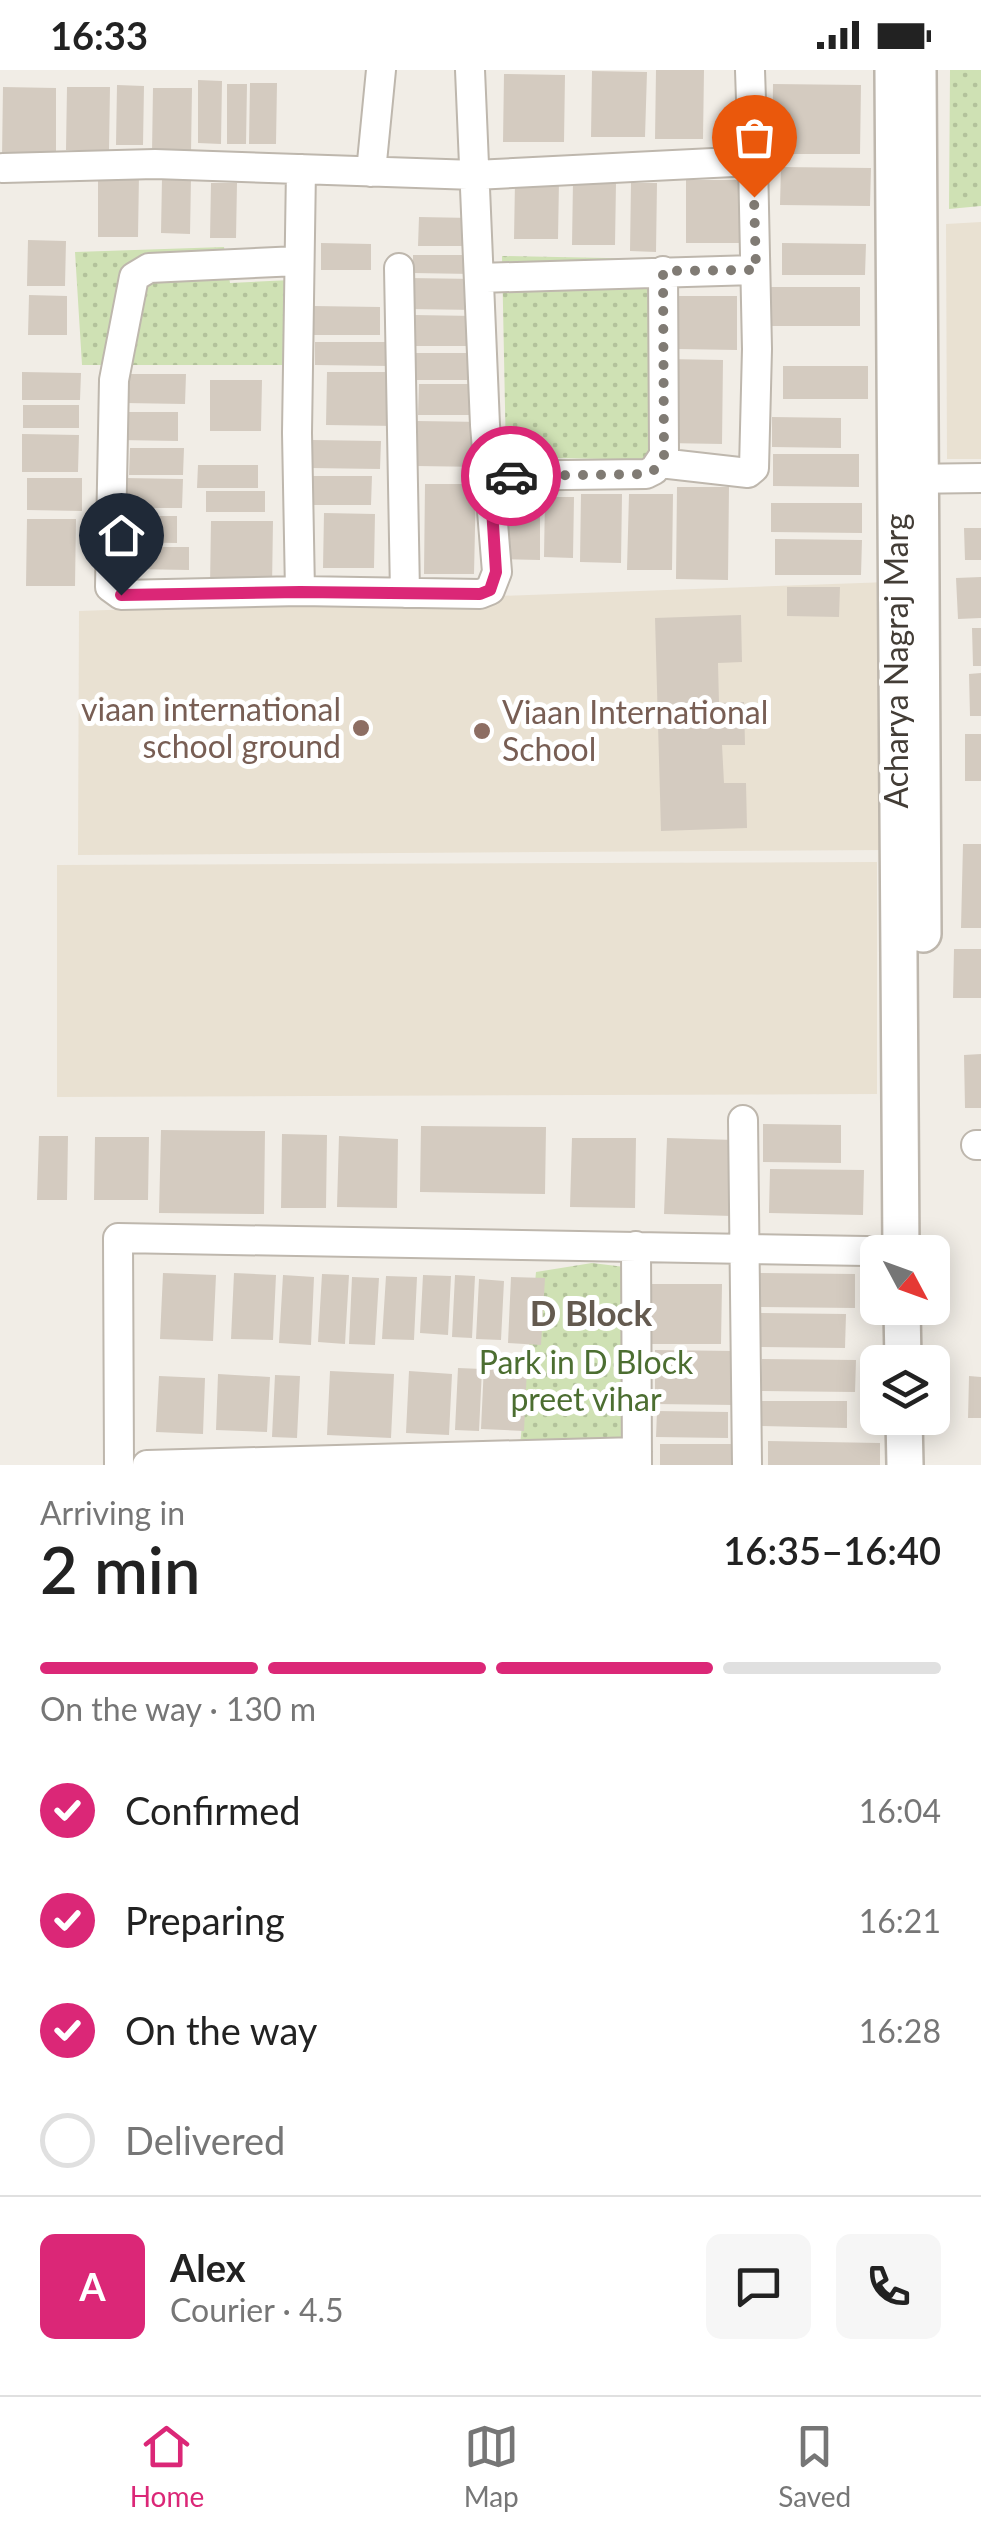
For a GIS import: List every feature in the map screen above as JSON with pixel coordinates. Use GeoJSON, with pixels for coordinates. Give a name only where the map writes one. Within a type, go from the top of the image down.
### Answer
{"type":"FeatureCollection","features":[{"type":"Feature","properties":{"kind":"street"},"geometry":{"type":"LineString","coordinates":[[371,172],[382,70]]}},
{"type":"Feature","properties":{"kind":"street"},"geometry":{"type":"LineString","coordinates":[[298,262],[149,268],[134,278],[114,380],[110,587],[121,595],[480,594],[490,590],[496,572],[470,70]]}},
{"type":"Feature","properties":{"kind":"street"},"geometry":{"type":"LineString","coordinates":[[660,464],[748,474],[754,468],[756,270],[750,70]]}},
{"type":"Feature","properties":{"kind":"street","name":"Acharya Nagraj Marg"},"geometry":{"type":"LineString","coordinates":[[893,70],[909,479],[925,1235]]}},
{"type":"Feature","properties":{"kind":"street","name":"Acharya Nagraj Marg"},"geometry":{"type":"LineString","coordinates":[[901,1235],[909,479],[918,70]]}},
{"type":"Feature","properties":{"kind":"street"},"geometry":{"type":"LineString","coordinates":[[3,168],[154,164],[476,175],[753,161]]}},
{"type":"Feature","properties":{"kind":"street"},"geometry":{"type":"LineString","coordinates":[[300,592],[301,169]]}},
{"type":"Feature","properties":{"kind":"street"},"geometry":{"type":"LineString","coordinates":[[399,268],[405,593]]}},
{"type":"Feature","properties":{"kind":"street"},"geometry":{"type":"LineString","coordinates":[[479,278],[756,270]]}},
{"type":"Feature","properties":{"kind":"street"},"geometry":{"type":"LineString","coordinates":[[490,476],[646,474],[660,464],[664,455],[663,271]]}},
{"type":"Feature","properties":{"kind":"street"},"geometry":{"type":"LineString","coordinates":[[909,479],[981,478]]}},
{"type":"Feature","properties":{"kind":"street"},"geometry":{"type":"LineString","coordinates":[[743,1120],[746,1465]]}},
{"type":"Feature","properties":{"kind":"street"},"geometry":{"type":"LineString","coordinates":[[119,1465],[118,1238],[860,1251]]}},
{"type":"Feature","properties":{"kind":"street"},"geometry":{"type":"LineString","coordinates":[[147,1465],[637,1459],[636,1246]]}},
{"type":"Feature","properties":{"kind":"street"},"geometry":{"type":"LineString","coordinates":[[905,1435],[906,1465]]}},
{"type":"Feature","properties":{"kind":"street"},"geometry":{"type":"LineString","coordinates":[[928,1435],[929,1465]]}},
{"type":"Feature","properties":{"kind":"shaded area"},"geometry":{"type":"Polygon","coordinates":[[[981,222],[981,459],[947,459],[946,224],[981,222]]]}},
{"type":"Feature","properties":{"kind":"shaded area","name":"Viaan International School"},"geometry":{"type":"Polygon","coordinates":[[[889,582],[884,850],[78,855],[79,611],[889,582]]]}},
{"type":"Feature","properties":{"kind":"shaded area"},"geometry":{"type":"Polygon","coordinates":[[[877,862],[877,1094],[57,1097],[57,865],[877,862]]]}},
{"type":"Feature","properties":{"kind":"green space"},"geometry":{"type":"Polygon","coordinates":[[[950,70],[981,70],[981,206],[949,209],[950,70]]]}},
{"type":"Feature","properties":{"kind":"green space"},"geometry":{"type":"Polygon","coordinates":[[[224,247],[230,283],[291,280],[285,365],[82,365],[75,252],[224,247]]]}},
{"type":"Feature","properties":{"kind":"green space"},"geometry":{"type":"Polygon","coordinates":[[[502,256],[656,259],[654,460],[506,457],[502,256]]]}},
{"type":"Feature","properties":{"kind":"green space","name":"Park in D Block preet vihar"},"geometry":{"type":"Polygon","coordinates":[[[592,1263],[641,1269],[649,1440],[520,1446],[536,1272],[592,1263]]]}},
{"type":"Feature","properties":{"kind":"building"},"geometry":{"type":"Polygon","coordinates":[[[656,70],[704,70],[703,139],[655,139],[656,70]]]}},
{"type":"Feature","properties":{"kind":"building"},"geometry":{"type":"Polygon","coordinates":[[[592,71],[647,72],[645,137],[591,137],[592,71]]]}},
{"type":"Feature","properties":{"kind":"building"},"geometry":{"type":"Polygon","coordinates":[[[504,74],[565,75],[564,142],[503,142],[504,74]]]}},
{"type":"Feature","properties":{"kind":"building"},"geometry":{"type":"Polygon","coordinates":[[[198,80],[222,81],[221,144],[198,143],[198,80]]]}},
{"type":"Feature","properties":{"kind":"building"},"geometry":{"type":"Polygon","coordinates":[[[250,83],[277,83],[276,144],[249,144],[250,83]]]}},
{"type":"Feature","properties":{"kind":"building"},"geometry":{"type":"Polygon","coordinates":[[[227,84],[247,84],[246,144],[227,144],[227,84]]]}},
{"type":"Feature","properties":{"kind":"building"},"geometry":{"type":"Polygon","coordinates":[[[773,84],[861,85],[860,154],[772,154],[773,84]]]}},
{"type":"Feature","properties":{"kind":"building"},"geometry":{"type":"Polygon","coordinates":[[[117,85],[144,86],[143,145],[116,145],[117,85]]]}},
{"type":"Feature","properties":{"kind":"building"},"geometry":{"type":"Polygon","coordinates":[[[3,87],[56,88],[56,158],[2,158],[3,87]]]}},
{"type":"Feature","properties":{"kind":"building"},"geometry":{"type":"Polygon","coordinates":[[[67,87],[110,87],[109,150],[66,150],[67,87]]]}},
{"type":"Feature","properties":{"kind":"building"},"geometry":{"type":"Polygon","coordinates":[[[153,88],[192,88],[191,153],[152,153],[153,88]]]}},
{"type":"Feature","properties":{"kind":"building"},"geometry":{"type":"Polygon","coordinates":[[[781,167],[871,168],[870,206],[780,205],[781,167]]]}},
{"type":"Feature","properties":{"kind":"building"},"geometry":{"type":"Polygon","coordinates":[[[98,174],[139,174],[138,237],[98,237],[98,174]]]}},
{"type":"Feature","properties":{"kind":"building"},"geometry":{"type":"Polygon","coordinates":[[[162,178],[191,178],[190,234],[161,233],[162,178]]]}},
{"type":"Feature","properties":{"kind":"building"},"geometry":{"type":"Polygon","coordinates":[[[686,180],[740,180],[739,243],[686,243],[686,180]]]}},
{"type":"Feature","properties":{"kind":"building"},"geometry":{"type":"Polygon","coordinates":[[[515,181],[559,181],[558,239],[514,239],[515,181]]]}},
{"type":"Feature","properties":{"kind":"building"},"geometry":{"type":"Polygon","coordinates":[[[573,181],[616,182],[615,245],[572,245],[573,181]]]}},
{"type":"Feature","properties":{"kind":"building"},"geometry":{"type":"Polygon","coordinates":[[[211,183],[237,183],[236,238],[210,238],[211,183]]]}},
{"type":"Feature","properties":{"kind":"building"},"geometry":{"type":"Polygon","coordinates":[[[631,183],[657,183],[656,252],[630,251],[631,183]]]}},
{"type":"Feature","properties":{"kind":"building"},"geometry":{"type":"Polygon","coordinates":[[[419,217],[472,218],[471,246],[418,246],[419,217]]]}},
{"type":"Feature","properties":{"kind":"building"},"geometry":{"type":"Polygon","coordinates":[[[28,240],[66,241],[65,286],[27,286],[28,240]]]}},
{"type":"Feature","properties":{"kind":"building"},"geometry":{"type":"Polygon","coordinates":[[[321,243],[371,244],[371,270],[321,270],[321,243]]]}},
{"type":"Feature","properties":{"kind":"building"},"geometry":{"type":"Polygon","coordinates":[[[782,243],[866,244],[865,275],[782,275],[782,243]]]}},
{"type":"Feature","properties":{"kind":"building"},"geometry":{"type":"Polygon","coordinates":[[[413,255],[473,255],[472,274],[413,273],[413,255]]]}},
{"type":"Feature","properties":{"kind":"building"},"geometry":{"type":"Polygon","coordinates":[[[408,278],[476,279],[476,310],[408,309],[408,278]]]}},
{"type":"Feature","properties":{"kind":"building"},"geometry":{"type":"Polygon","coordinates":[[[771,287],[860,287],[860,326],[771,326],[771,287]]]}},
{"type":"Feature","properties":{"kind":"building"},"geometry":{"type":"Polygon","coordinates":[[[29,295],[67,296],[67,335],[28,335],[29,295]]]}},
{"type":"Feature","properties":{"kind":"building"},"geometry":{"type":"Polygon","coordinates":[[[678,296],[737,296],[737,350],[678,349],[678,296]]]}},
{"type":"Feature","properties":{"kind":"building"},"geometry":{"type":"Polygon","coordinates":[[[313,306],[380,307],[380,335],[313,335],[313,306]]]}},
{"type":"Feature","properties":{"kind":"building"},"geometry":{"type":"Polygon","coordinates":[[[414,315],[475,316],[475,346],[413,346],[414,315]]]}},
{"type":"Feature","properties":{"kind":"building"},"geometry":{"type":"Polygon","coordinates":[[[315,342],[390,342],[390,366],[315,365],[315,342]]]}},
{"type":"Feature","properties":{"kind":"building"},"geometry":{"type":"Polygon","coordinates":[[[413,353],[477,353],[477,380],[413,380],[413,353]]]}},
{"type":"Feature","properties":{"kind":"building"},"geometry":{"type":"Polygon","coordinates":[[[667,359],[723,360],[722,444],[666,443],[667,359]]]}},
{"type":"Feature","properties":{"kind":"building"},"geometry":{"type":"Polygon","coordinates":[[[783,366],[868,366],[868,399],[783,399],[783,366]]]}},
{"type":"Feature","properties":{"kind":"building"},"geometry":{"type":"Polygon","coordinates":[[[22,372],[81,373],[80,400],[22,400],[22,372]]]}},
{"type":"Feature","properties":{"kind":"building"},"geometry":{"type":"Polygon","coordinates":[[[327,372],[397,372],[397,426],[326,425],[327,372]]]}},
{"type":"Feature","properties":{"kind":"building"},"geometry":{"type":"Polygon","coordinates":[[[125,374],[186,374],[185,404],[125,403],[125,374]]]}},
{"type":"Feature","properties":{"kind":"building"},"geometry":{"type":"Polygon","coordinates":[[[210,380],[262,380],[261,431],[210,431],[210,380]]]}},
{"type":"Feature","properties":{"kind":"building"},"geometry":{"type":"Polygon","coordinates":[[[419,384],[479,384],[479,415],[418,415],[419,384]]]}},
{"type":"Feature","properties":{"kind":"building"},"geometry":{"type":"Polygon","coordinates":[[[23,405],[79,405],[79,428],[23,428],[23,405]]]}},
{"type":"Feature","properties":{"kind":"building"},"geometry":{"type":"Polygon","coordinates":[[[120,412],[178,412],[178,441],[119,440],[120,412]]]}},
{"type":"Feature","properties":{"kind":"building"},"geometry":{"type":"Polygon","coordinates":[[[772,417],[841,418],[841,448],[772,447],[772,417]]]}},
{"type":"Feature","properties":{"kind":"building"},"geometry":{"type":"Polygon","coordinates":[[[417,421],[483,422],[482,467],[417,466],[417,421]]]}},
{"type":"Feature","properties":{"kind":"building"},"geometry":{"type":"Polygon","coordinates":[[[22,434],[79,435],[78,472],[22,472],[22,434]]]}},
{"type":"Feature","properties":{"kind":"building"},"geometry":{"type":"Polygon","coordinates":[[[312,440],[381,441],[380,469],[311,468],[312,440]]]}},
{"type":"Feature","properties":{"kind":"building"},"geometry":{"type":"Polygon","coordinates":[[[130,448],[184,448],[183,475],[129,475],[130,448]]]}},
{"type":"Feature","properties":{"kind":"building"},"geometry":{"type":"Polygon","coordinates":[[[773,454],[859,454],[859,487],[773,486],[773,454]]]}},
{"type":"Feature","properties":{"kind":"building"},"geometry":{"type":"Polygon","coordinates":[[[198,465],[258,465],[258,488],[197,488],[198,465]]]}},
{"type":"Feature","properties":{"kind":"building"},"geometry":{"type":"Polygon","coordinates":[[[308,476],[372,476],[371,505],[308,505],[308,476]]]}},
{"type":"Feature","properties":{"kind":"building"},"geometry":{"type":"Polygon","coordinates":[[[27,478],[82,478],[82,511],[27,510],[27,478]]]}},
{"type":"Feature","properties":{"kind":"building"},"geometry":{"type":"Polygon","coordinates":[[[124,478],[183,479],[182,508],[123,508],[124,478]]]}},
{"type":"Feature","properties":{"kind":"building"},"geometry":{"type":"Polygon","coordinates":[[[425,484],[476,484],[474,574],[424,574],[425,484]]]}},
{"type":"Feature","properties":{"kind":"building"},"geometry":{"type":"Polygon","coordinates":[[[677,487],[729,487],[728,580],[676,579],[677,487]]]}},
{"type":"Feature","properties":{"kind":"building"},"geometry":{"type":"Polygon","coordinates":[[[206,491],[265,491],[265,512],[206,512],[206,491]]]}},
{"type":"Feature","properties":{"kind":"building"},"geometry":{"type":"Polygon","coordinates":[[[581,494],[622,494],[621,563],[580,562],[581,494]]]}},
{"type":"Feature","properties":{"kind":"building"},"geometry":{"type":"Polygon","coordinates":[[[629,494],[673,494],[672,570],[627,570],[629,494]]]}},
{"type":"Feature","properties":{"kind":"building"},"geometry":{"type":"Polygon","coordinates":[[[545,497],[574,497],[573,558],[544,557],[545,497]]]}},
{"type":"Feature","properties":{"kind":"building"},"geometry":{"type":"Polygon","coordinates":[[[503,500],[540,500],[540,560],[503,559],[503,500]]]}},
{"type":"Feature","properties":{"kind":"building"},"geometry":{"type":"Polygon","coordinates":[[[771,503],[862,503],[862,533],[771,532],[771,503]]]}},
{"type":"Feature","properties":{"kind":"building"},"geometry":{"type":"Polygon","coordinates":[[[324,513],[375,514],[374,568],[323,568],[324,513]]]}},
{"type":"Feature","properties":{"kind":"building"},"geometry":{"type":"Polygon","coordinates":[[[118,516],[177,516],[177,543],[117,542],[118,516]]]}},
{"type":"Feature","properties":{"kind":"building"},"geometry":{"type":"Polygon","coordinates":[[[27,519],[76,519],[75,586],[26,586],[27,519]]]}},
{"type":"Feature","properties":{"kind":"building"},"geometry":{"type":"Polygon","coordinates":[[[211,521],[273,521],[272,587],[210,586],[211,521]]]}},
{"type":"Feature","properties":{"kind":"building"},"geometry":{"type":"Polygon","coordinates":[[[964,528],[981,528],[981,560],[965,560],[964,528]]]}},
{"type":"Feature","properties":{"kind":"building"},"geometry":{"type":"Polygon","coordinates":[[[775,539],[862,540],[861,575],[775,575],[775,539]]]}},
{"type":"Feature","properties":{"kind":"building"},"geometry":{"type":"Polygon","coordinates":[[[132,547],[189,547],[189,570],[131,569],[132,547]]]}},
{"type":"Feature","properties":{"kind":"building"},"geometry":{"type":"Polygon","coordinates":[[[981,577],[981,618],[958,619],[956,578],[981,577]]]}},
{"type":"Feature","properties":{"kind":"building"},"geometry":{"type":"Polygon","coordinates":[[[787,587],[840,587],[839,617],[787,616],[787,587]]]}},
{"type":"Feature","properties":{"kind":"building"},"geometry":{"type":"Polygon","coordinates":[[[741,615],[742,662],[718,663],[719,703],[744,702],[745,745],[722,745],[724,783],[746,783],[747,828],[661,831],[655,618],[741,615]]]}},
{"type":"Feature","properties":{"kind":"building"},"geometry":{"type":"Polygon","coordinates":[[[972,628],[981,628],[981,666],[973,666],[972,628]]]}},
{"type":"Feature","properties":{"kind":"building"},"geometry":{"type":"Polygon","coordinates":[[[981,673],[981,716],[970,716],[969,674],[981,673]]]}},
{"type":"Feature","properties":{"kind":"building"},"geometry":{"type":"Polygon","coordinates":[[[965,734],[981,734],[981,781],[965,781],[965,734]]]}},
{"type":"Feature","properties":{"kind":"building"},"geometry":{"type":"Polygon","coordinates":[[[963,844],[981,844],[981,928],[961,928],[963,844]]]}},
{"type":"Feature","properties":{"kind":"building"},"geometry":{"type":"Polygon","coordinates":[[[954,949],[981,949],[981,998],[953,998],[954,949]]]}},
{"type":"Feature","properties":{"kind":"building"},"geometry":{"type":"Polygon","coordinates":[[[981,1054],[981,1108],[965,1108],[964,1055],[981,1054]]]}},
{"type":"Feature","properties":{"kind":"building"},"geometry":{"type":"Polygon","coordinates":[[[763,1124],[841,1125],[841,1163],[763,1162],[763,1124]]]}},
{"type":"Feature","properties":{"kind":"building"},"geometry":{"type":"Polygon","coordinates":[[[421,1126],[546,1127],[545,1194],[420,1192],[421,1126]]]}},
{"type":"Feature","properties":{"kind":"building"},"geometry":{"type":"Polygon","coordinates":[[[161,1130],[265,1131],[264,1214],[159,1213],[161,1130]]]}},
{"type":"Feature","properties":{"kind":"building"},"geometry":{"type":"Polygon","coordinates":[[[282,1134],[327,1135],[326,1208],[281,1208],[282,1134]]]}},
{"type":"Feature","properties":{"kind":"building"},"geometry":{"type":"Polygon","coordinates":[[[39,1136],[68,1136],[67,1200],[37,1200],[39,1136]]]}},
{"type":"Feature","properties":{"kind":"building"},"geometry":{"type":"Polygon","coordinates":[[[339,1136],[398,1139],[397,1208],[337,1207],[339,1136]]]}},
{"type":"Feature","properties":{"kind":"building"},"geometry":{"type":"Polygon","coordinates":[[[95,1137],[149,1137],[148,1200],[94,1200],[95,1137]]]}},
{"type":"Feature","properties":{"kind":"building"},"geometry":{"type":"Polygon","coordinates":[[[572,1138],[636,1138],[635,1208],[570,1207],[572,1138]]]}},
{"type":"Feature","properties":{"kind":"building"},"geometry":{"type":"Polygon","coordinates":[[[667,1138],[735,1140],[732,1216],[664,1214],[667,1138]]]}},
{"type":"Feature","properties":{"kind":"building"},"geometry":{"type":"Polygon","coordinates":[[[770,1169],[864,1170],[863,1215],[769,1213],[770,1169]]]}},
{"type":"Feature","properties":{"kind":"building"},"geometry":{"type":"Polygon","coordinates":[[[163,1273],[216,1275],[213,1341],[160,1339],[163,1273]]]}},
{"type":"Feature","properties":{"kind":"building"},"geometry":{"type":"Polygon","coordinates":[[[234,1273],[276,1275],[273,1340],[231,1339],[234,1273]]]}},
{"type":"Feature","properties":{"kind":"building"},"geometry":{"type":"Polygon","coordinates":[[[760,1273],[855,1274],[855,1308],[759,1307],[760,1273]]]}},
{"type":"Feature","properties":{"kind":"building"},"geometry":{"type":"Polygon","coordinates":[[[322,1274],[349,1275],[345,1344],[318,1342],[322,1274]]]}},
{"type":"Feature","properties":{"kind":"building"},"geometry":{"type":"Polygon","coordinates":[[[283,1275],[314,1277],[311,1345],[279,1343],[283,1275]]]}},
{"type":"Feature","properties":{"kind":"building"},"geometry":{"type":"Polygon","coordinates":[[[423,1275],[451,1276],[448,1335],[420,1333],[423,1275]]]}},
{"type":"Feature","properties":{"kind":"building"},"geometry":{"type":"Polygon","coordinates":[[[455,1275],[475,1276],[472,1338],[452,1337],[455,1275]]]}},
{"type":"Feature","properties":{"kind":"building"},"geometry":{"type":"Polygon","coordinates":[[[386,1276],[417,1277],[414,1340],[382,1339],[386,1276]]]}},
{"type":"Feature","properties":{"kind":"building"},"geometry":{"type":"Polygon","coordinates":[[[352,1277],[379,1278],[375,1345],[349,1344],[352,1277]]]}},
{"type":"Feature","properties":{"kind":"building"},"geometry":{"type":"Polygon","coordinates":[[[511,1277],[545,1278],[541,1345],[508,1343],[511,1277]]]}},
{"type":"Feature","properties":{"kind":"building"},"geometry":{"type":"Polygon","coordinates":[[[479,1279],[504,1281],[501,1340],[476,1339],[479,1279]]]}},
{"type":"Feature","properties":{"kind":"building"},"geometry":{"type":"Polygon","coordinates":[[[645,1284],[722,1284],[721,1344],[645,1344],[645,1284]]]}},
{"type":"Feature","properties":{"kind":"building"},"geometry":{"type":"Polygon","coordinates":[[[759,1313],[846,1314],[845,1348],[759,1347],[759,1313]]]}},
{"type":"Feature","properties":{"kind":"building"},"geometry":{"type":"Polygon","coordinates":[[[655,1350],[736,1351],[735,1405],[655,1404],[655,1350]]]}},
{"type":"Feature","properties":{"kind":"building"},"geometry":{"type":"Polygon","coordinates":[[[762,1359],[856,1360],[855,1392],[761,1391],[762,1359]]]}},
{"type":"Feature","properties":{"kind":"building"},"geometry":{"type":"Polygon","coordinates":[[[484,1365],[527,1367],[524,1431],[481,1429],[484,1365]]]}},
{"type":"Feature","properties":{"kind":"building"},"geometry":{"type":"Polygon","coordinates":[[[458,1368],[482,1369],[479,1431],[455,1430],[458,1368]]]}},
{"type":"Feature","properties":{"kind":"building"},"geometry":{"type":"Polygon","coordinates":[[[330,1371],[394,1374],[391,1438],[327,1435],[330,1371]]]}},
{"type":"Feature","properties":{"kind":"building"},"geometry":{"type":"Polygon","coordinates":[[[409,1371],[452,1374],[449,1435],[406,1433],[409,1371]]]}},
{"type":"Feature","properties":{"kind":"building"},"geometry":{"type":"Polygon","coordinates":[[[218,1374],[270,1377],[267,1432],[216,1430],[218,1374]]]}},
{"type":"Feature","properties":{"kind":"building"},"geometry":{"type":"Polygon","coordinates":[[[275,1375],[300,1376],[297,1438],[272,1437],[275,1375]]]}},
{"type":"Feature","properties":{"kind":"building"},"geometry":{"type":"Polygon","coordinates":[[[159,1376],[205,1378],[203,1434],[156,1432],[159,1376]]]}},
{"type":"Feature","properties":{"kind":"building"},"geometry":{"type":"Polygon","coordinates":[[[969,1376],[981,1377],[981,1418],[968,1418],[969,1376]]]}},
{"type":"Feature","properties":{"kind":"building"},"geometry":{"type":"Polygon","coordinates":[[[760,1401],[847,1401],[847,1428],[759,1426],[760,1401]]]}},
{"type":"Feature","properties":{"kind":"building"},"geometry":{"type":"Polygon","coordinates":[[[657,1411],[728,1412],[728,1438],[656,1437],[657,1411]]]}},
{"type":"Feature","properties":{"kind":"building"},"geometry":{"type":"Polygon","coordinates":[[[768,1441],[880,1443],[880,1465],[768,1465],[768,1441]]]}},
{"type":"Feature","properties":{"kind":"building"},"geometry":{"type":"Polygon","coordinates":[[[660,1444],[731,1444],[731,1465],[660,1465],[660,1444]]]}},
{"type":"Feature","properties":{"kind":"way so far"},"geometry":{"type":"LineString","coordinates":[[511,476],[646,474],[660,464],[664,455],[666,346],[663,271],[756,270],[754,197]]}},
{"type":"Feature","properties":{"kind":"place","name":"viaan international school ground"},"geometry":{"type":"Point","coordinates":[361,728]}},
{"type":"Feature","properties":{"kind":"place","name":"Viaan International School"},"geometry":{"type":"Point","coordinates":[482,731]}},
{"type":"Feature","properties":{"kind":"district","name":"D Block"},"geometry":{"type":"Point","coordinates":[591,1314]}},
{"type":"Feature","properties":{"kind":"route"},"geometry":{"type":"LineString","coordinates":[[121,595],[480,594],[490,590],[496,572],[490,476],[511,476]]}}]}
